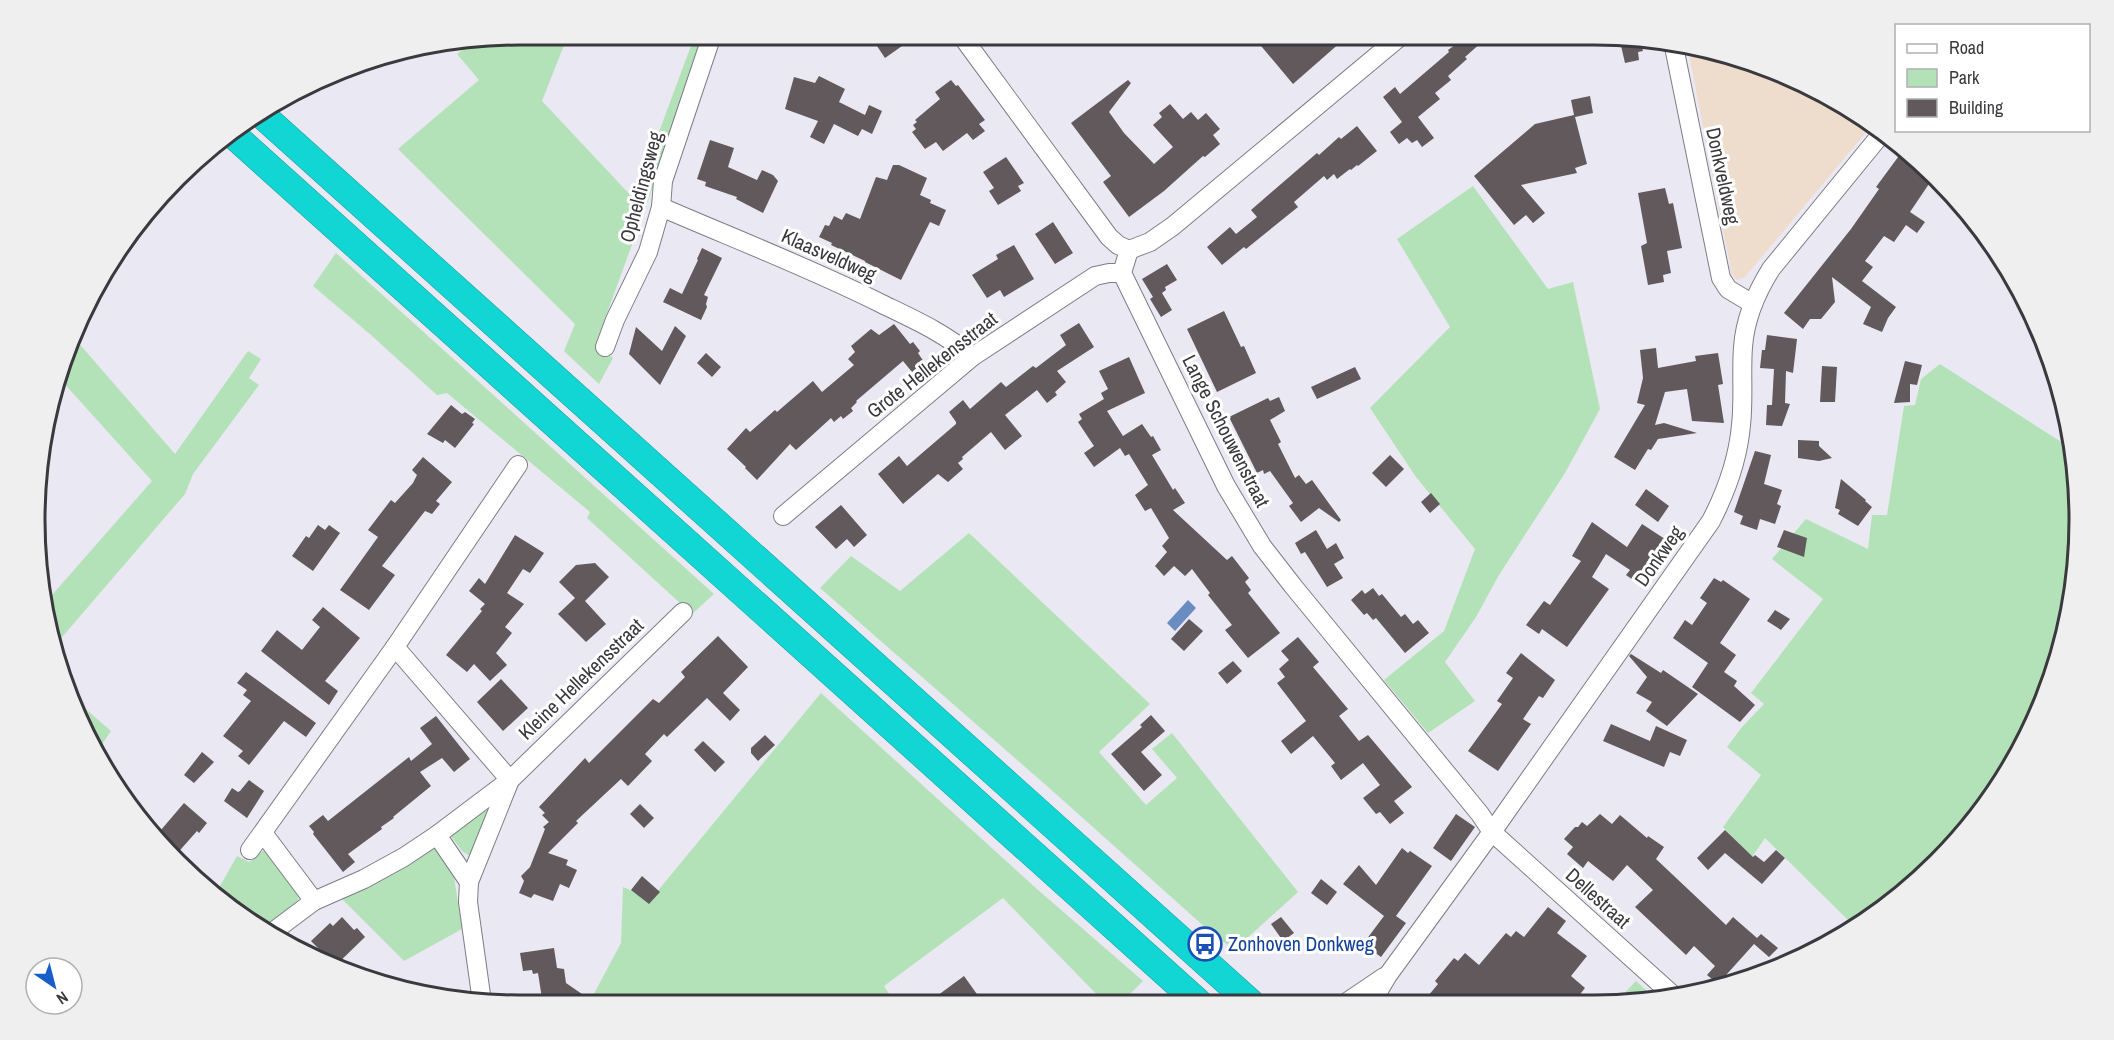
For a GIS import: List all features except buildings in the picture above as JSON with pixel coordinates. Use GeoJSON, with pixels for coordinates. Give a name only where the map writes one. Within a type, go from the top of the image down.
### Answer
{"type":"FeatureCollection","features":[{"type":"Feature","properties":{"kind":"highway"},"geometry":{"type":"LineString","coordinates":[[266,119],[1242,995]]}},
{"type":"Feature","properties":{"kind":"highway"},"geometry":{"type":"LineString","coordinates":[[237,139],[1190,995]]}},
{"type":"Feature","properties":{"kind":"street","name":"Opheldingsweg"},"geometry":{"type":"LineString","coordinates":[[605,347],[615,320],[648,252],[661,207],[663,181],[708,45]]}},
{"type":"Feature","properties":{"kind":"street"},"geometry":{"type":"LineString","coordinates":[[969,45],[1109,237],[1118,245],[1129,250],[1150,242],[1173,226],[1389,45]]}},
{"type":"Feature","properties":{"kind":"street","name":"Donkveldweg"},"geometry":{"type":"LineString","coordinates":[[1675,52],[1721,278],[1728,289],[1753,304]]}},
{"type":"Feature","properties":{"kind":"street","name":"Donkweg"},"geometry":{"type":"LineString","coordinates":[[1376,995],[1388,975],[1492,832],[1711,521],[1722,500],[1739,446],[1743,347],[1745,330],[1753,304],[1770,269],[1877,139]]}},
{"type":"Feature","properties":{"kind":"street","name":"Klaasveldweg"},"geometry":{"type":"LineString","coordinates":[[661,207],[856,291],[950,340],[972,357]]}},
{"type":"Feature","properties":{"kind":"street"},"geometry":{"type":"LineString","coordinates":[[1122,273],[1129,250]]}},
{"type":"Feature","properties":{"kind":"street","name":"Grote Hellekensstraat"},"geometry":{"type":"LineString","coordinates":[[783,516],[972,357],[1095,276],[1122,273]]}},
{"type":"Feature","properties":{"kind":"street","name":"Lange Schouwenstraat"},"geometry":{"type":"LineString","coordinates":[[1122,273],[1226,486],[1262,546],[1480,814],[1492,832]]}},
{"type":"Feature","properties":{"kind":"street"},"geometry":{"type":"LineString","coordinates":[[250,850],[395,647],[518,465]]}},
{"type":"Feature","properties":{"kind":"street","name":"Kleine Hellekensstraat"},"geometry":{"type":"LineString","coordinates":[[278,928],[314,901],[364,879],[404,857],[510,780],[683,612]]}},
{"type":"Feature","properties":{"kind":"street"},"geometry":{"type":"LineString","coordinates":[[395,647],[510,780]]}},
{"type":"Feature","properties":{"kind":"street","name":"Kleine Hellekensstraat"},"geometry":{"type":"LineString","coordinates":[[481,993],[468,902],[469,882],[510,780]]}},
{"type":"Feature","properties":{"kind":"street"},"geometry":{"type":"LineString","coordinates":[[263,832],[314,901]]}},
{"type":"Feature","properties":{"kind":"street","name":"Dellestraat"},"geometry":{"type":"LineString","coordinates":[[1492,832],[1666,989]]}},
{"type":"Feature","properties":{"kind":"street"},"geometry":{"type":"LineString","coordinates":[[437,835],[469,882]]}},
{"type":"Feature","properties":{"kind":"street","name":"Donkweg"},"geometry":{"type":"LineString","coordinates":[[1358,995],[1388,975]]}},
{"type":"Feature","properties":{"kind":"shaded area"},"geometry":{"type":"Polygon","coordinates":[[[1689,54],[1747,70],[1776,81],[1832,109],[1867,131],[1745,277],[1737,280],[1732,275],[1689,54]]]}},
{"type":"Feature","properties":{"kind":"green space"},"geometry":{"type":"Polygon","coordinates":[[[564,45],[542,101],[634,199],[691,45],[701,45],[648,201],[596,343],[613,358],[599,384],[564,351],[575,324],[398,149],[479,80],[457,54],[465,48],[489,46],[564,45]]]}},
{"type":"Feature","properties":{"kind":"green space"},"geometry":{"type":"Polygon","coordinates":[[[1473,186],[1548,289],[1573,282],[1600,409],[1565,473],[1499,575],[1476,617],[1445,662],[1475,701],[1428,733],[1384,680],[1444,631],[1475,549],[1416,477],[1370,408],[1450,327],[1397,239],[1473,186]]]}},
{"type":"Feature","properties":{"kind":"green space"},"geometry":{"type":"Polygon","coordinates":[[[336,253],[714,594],[692,614],[587,518],[590,512],[447,393],[437,395],[313,286],[336,253]]]}},
{"type":"Feature","properties":{"kind":"green space"},"geometry":{"type":"Polygon","coordinates":[[[79,343],[175,454],[248,351],[261,359],[249,378],[259,385],[193,474],[185,494],[60,639],[51,596],[152,481],[65,384],[79,343]]]}},
{"type":"Feature","properties":{"kind":"green space"},"geometry":{"type":"Polygon","coordinates":[[[1940,364],[2063,443],[2069,520],[2065,582],[2060,613],[2044,673],[2020,730],[1989,784],[1971,809],[1930,856],[1883,897],[1849,921],[1765,838],[1752,857],[1723,827],[1761,775],[1727,747],[1764,704],[1751,693],[1823,599],[1772,559],[1806,519],[1868,549],[1872,515],[1887,515],[1904,406],[1915,405],[1921,379],[1940,364]]]}},
{"type":"Feature","properties":{"kind":"green space"},"geometry":{"type":"Polygon","coordinates":[[[969,533],[1150,704],[1099,752],[1146,805],[1177,778],[1152,749],[1172,733],[1298,892],[1234,950],[1207,929],[820,588],[851,556],[900,591],[969,533]]]}},
{"type":"Feature","properties":{"kind":"green space"},"geometry":{"type":"Polygon","coordinates":[[[821,693],[1037,889],[1143,981],[1129,995],[1097,995],[1003,898],[884,986],[890,995],[593,995],[621,943],[623,887],[651,899],[821,693]]]}},
{"type":"Feature","properties":{"kind":"green space"},"geometry":{"type":"Polygon","coordinates":[[[83,707],[111,731],[102,745],[83,707]]]}},
{"type":"Feature","properties":{"kind":"green space"},"geometry":{"type":"Polygon","coordinates":[[[482,809],[489,813],[470,856],[462,851],[451,836],[482,809]]]}},
{"type":"Feature","properties":{"kind":"green space"},"geometry":{"type":"Polygon","coordinates":[[[435,848],[452,864],[462,929],[404,961],[340,897],[435,848]]]}},
{"type":"Feature","properties":{"kind":"green space"},"geometry":{"type":"Polygon","coordinates":[[[264,850],[270,852],[300,893],[292,908],[272,925],[219,887],[237,856],[249,862],[264,850]]]}},
{"type":"Feature","properties":{"kind":"green space"},"geometry":{"type":"Polygon","coordinates":[[[1636,981],[1648,992],[1625,994],[1636,981]]]}},
{"type":"Feature","properties":{"kind":"water"},"geometry":{"type":"Polygon","coordinates":[[[1188,600],[1196,608],[1175,631],[1167,623],[1188,600]]]}},
{"type":"Feature","properties":{"kind":"place","name":"Zonhoven Donkweg"},"geometry":{"type":"Point","coordinates":[1205,944]}}]}
